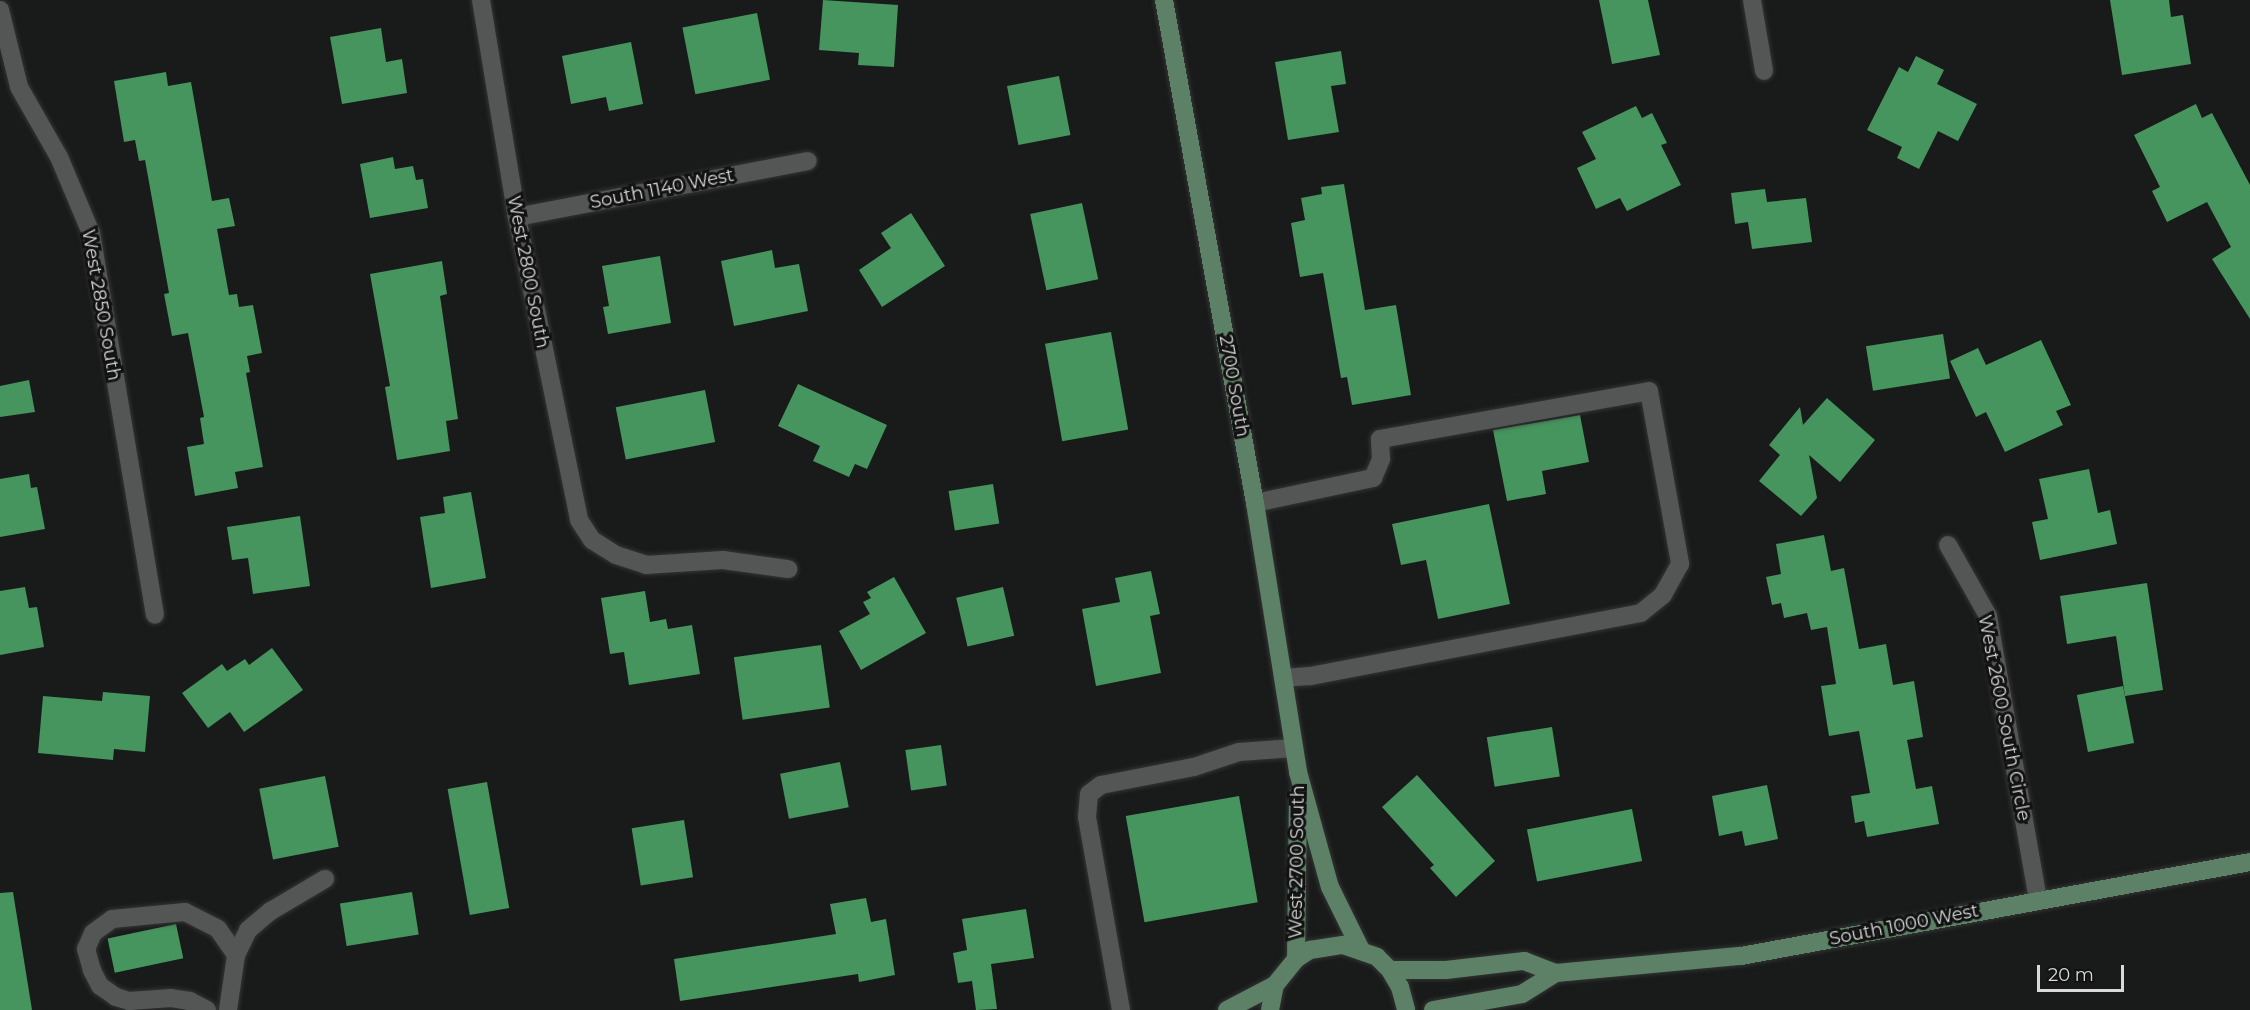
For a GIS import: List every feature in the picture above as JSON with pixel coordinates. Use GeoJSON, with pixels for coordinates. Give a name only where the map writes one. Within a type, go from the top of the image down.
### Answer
{"type":"FeatureCollection","features":[{"type":"Feature","properties":{"kind":"main road","name":"2700 South"},"geometry":{"type":"LineString","coordinates":[[1164,0],[1255,503],[1298,772]]}},
{"type":"Feature","properties":{"kind":"main road","name":"West 2700 South"},"geometry":{"type":"LineString","coordinates":[[1298,772],[1330,887],[1360,948]]}},
{"type":"Feature","properties":{"kind":"main road","name":"West 2700 South"},"geometry":{"type":"LineString","coordinates":[[1296,959],[1298,772]]}},
{"type":"Feature","properties":{"kind":"main road","name":"South 1000 West"},"geometry":{"type":"LineString","coordinates":[[1390,970],[1446,970],[1524,961],[1556,973],[1742,956],[2038,899],[2250,862]]}},
{"type":"Feature","properties":{"kind":"main road"},"geometry":{"type":"LineString","coordinates":[[1227,1010],[1275,985],[1296,959],[1327,945],[1360,948],[1390,970],[1400,987],[1406,1010]]}},
{"type":"Feature","properties":{"kind":"main road","name":"South 1000 West"},"geometry":{"type":"LineString","coordinates":[[1432,1010],[1522,994],[1556,973]]}},
{"type":"Feature","properties":{"kind":"main road"},"geometry":{"type":"LineString","coordinates":[[1270,1010],[1275,985]]}},
{"type":"Feature","properties":{"kind":"street","name":"West 2800 South"},"geometry":{"type":"LineString","coordinates":[[481,0],[516,217],[579,520],[592,540],[616,555],[646,565],[723,560],[788,569]]}},
{"type":"Feature","properties":{"kind":"street"},"geometry":{"type":"LineString","coordinates":[[1752,0],[1764,71]]}},
{"type":"Feature","properties":{"kind":"street","name":"West 2850 South"},"geometry":{"type":"LineString","coordinates":[[0,10],[19,87],[59,157],[91,233],[154,615]]}},
{"type":"Feature","properties":{"kind":"street","name":"South 1140 West"},"geometry":{"type":"LineString","coordinates":[[516,217],[808,161]]}},
{"type":"Feature","properties":{"kind":"street"},"geometry":{"type":"LineString","coordinates":[[1255,503],[1373,478],[1381,459],[1380,439],[1649,391],[1680,564],[1663,595],[1641,613],[1310,676],[1283,678]]}},
{"type":"Feature","properties":{"kind":"street","name":"West 2600 South Circle"},"geometry":{"type":"LineString","coordinates":[[1948,545],[1988,616],[2038,899]]}},
{"type":"Feature","properties":{"kind":"street"},"geometry":{"type":"LineString","coordinates":[[1121,1010],[1088,816],[1089,794],[1101,784],[1194,767],[1239,752],[1293,748]]}},
{"type":"Feature","properties":{"kind":"street"},"geometry":{"type":"LineString","coordinates":[[228,1010],[236,956],[248,930],[271,911],[325,879]]}},
{"type":"Feature","properties":{"kind":"street"},"geometry":{"type":"LineString","coordinates":[[207,1010],[190,1001],[171,998],[129,1001],[116,997],[100,986],[92,970],[86,949],[93,933],[112,919],[184,912],[218,929],[236,956]]}},
{"type":"Feature","properties":{"kind":"building"},"geometry":{"type":"Polygon","coordinates":[[[823,0],[898,5],[894,67],[858,65],[859,53],[819,50],[823,0]]]}},
{"type":"Feature","properties":{"kind":"building"},"geometry":{"type":"Polygon","coordinates":[[[1599,0],[1648,0],[1660,55],[1612,64],[1599,0]]]}},
{"type":"Feature","properties":{"kind":"building"},"geometry":{"type":"Polygon","coordinates":[[[2110,0],[2169,0],[2171,17],[2183,15],[2191,64],[2122,75],[2110,0]]]}},
{"type":"Feature","properties":{"kind":"building"},"geometry":{"type":"Polygon","coordinates":[[[757,13],[770,80],[695,94],[682,28],[757,13]]]}},
{"type":"Feature","properties":{"kind":"building"},"geometry":{"type":"Polygon","coordinates":[[[381,28],[386,62],[402,59],[407,93],[342,104],[330,37],[381,28]]]}},
{"type":"Feature","properties":{"kind":"building"},"geometry":{"type":"Polygon","coordinates":[[[631,42],[643,104],[609,111],[606,97],[571,104],[562,56],[631,42]]]}},
{"type":"Feature","properties":{"kind":"building"},"geometry":{"type":"Polygon","coordinates":[[[1341,51],[1346,84],[1331,86],[1339,132],[1288,140],[1275,62],[1341,51]]]}},
{"type":"Feature","properties":{"kind":"building"},"geometry":{"type":"Polygon","coordinates":[[[1916,56],[1944,70],[1937,84],[1977,104],[1958,141],[1938,131],[1919,169],[1897,158],[1902,147],[1867,130],[1899,67],[1908,72],[1916,56]]]}},
{"type":"Feature","properties":{"kind":"building"},"geometry":{"type":"Polygon","coordinates":[[[166,72],[168,86],[191,82],[212,201],[229,198],[235,226],[217,229],[229,295],[237,294],[239,307],[253,305],[262,353],[247,356],[250,372],[246,373],[263,467],[235,472],[238,488],[195,496],[187,447],[204,444],[200,418],[204,417],[188,333],[172,336],[164,294],[169,293],[145,160],[139,161],[135,140],[124,142],[114,81],[166,72]]]}},
{"type":"Feature","properties":{"kind":"building"},"geometry":{"type":"Polygon","coordinates":[[[1059,76],[1070,135],[1018,145],[1007,86],[1059,76]]]}},
{"type":"Feature","properties":{"kind":"building"},"geometry":{"type":"Polygon","coordinates":[[[2196,104],[2202,118],[2212,113],[2250,185],[2250,319],[2212,259],[2231,247],[2207,202],[2167,222],[2152,191],[2160,187],[2134,135],[2196,104]]]}},
{"type":"Feature","properties":{"kind":"building"},"geometry":{"type":"Polygon","coordinates":[[[1636,106],[1642,118],[1652,113],[1667,143],[1661,145],[1681,185],[1627,211],[1620,198],[1596,209],[1577,168],[1596,159],[1582,132],[1636,106]]]}},
{"type":"Feature","properties":{"kind":"building"},"geometry":{"type":"Polygon","coordinates":[[[393,157],[395,169],[413,166],[416,180],[423,179],[428,208],[370,218],[360,164],[393,157]]]}},
{"type":"Feature","properties":{"kind":"building"},"geometry":{"type":"Polygon","coordinates":[[[1344,184],[1365,310],[1396,305],[1411,395],[1352,405],[1347,377],[1341,378],[1323,273],[1300,277],[1291,223],[1305,220],[1301,198],[1322,194],[1321,187],[1344,184]]]}},
{"type":"Feature","properties":{"kind":"building"},"geometry":{"type":"Polygon","coordinates":[[[1765,189],[1767,202],[1806,198],[1812,242],[1752,249],[1748,222],[1735,224],[1731,193],[1765,189]]]}},
{"type":"Feature","properties":{"kind":"building"},"geometry":{"type":"Polygon","coordinates":[[[1082,203],[1098,279],[1046,290],[1030,214],[1082,203]]]}},
{"type":"Feature","properties":{"kind":"building"},"geometry":{"type":"Polygon","coordinates":[[[911,213],[945,266],[882,307],[859,270],[891,248],[881,233],[911,213]]]}},
{"type":"Feature","properties":{"kind":"building"},"geometry":{"type":"Polygon","coordinates":[[[772,250],[775,268],[799,264],[808,311],[734,326],[721,261],[772,250]]]}},
{"type":"Feature","properties":{"kind":"building"},"geometry":{"type":"Polygon","coordinates":[[[660,256],[671,323],[608,334],[603,307],[609,306],[602,266],[660,256]]]}},
{"type":"Feature","properties":{"kind":"building"},"geometry":{"type":"Polygon","coordinates":[[[442,261],[447,294],[440,296],[458,419],[446,421],[450,451],[397,460],[385,387],[390,386],[370,274],[442,261]]]}},
{"type":"Feature","properties":{"kind":"building"},"geometry":{"type":"Polygon","coordinates":[[[1111,332],[1128,429],[1062,441],[1045,344],[1111,332]]]}},
{"type":"Feature","properties":{"kind":"building"},"geometry":{"type":"Polygon","coordinates":[[[1943,334],[1950,378],[1873,391],[1866,346],[1943,334]]]}},
{"type":"Feature","properties":{"kind":"building"},"geometry":{"type":"Polygon","coordinates":[[[2041,340],[2071,405],[2056,411],[2063,425],[2005,452],[1986,412],[1976,417],[1950,361],[1978,348],[1986,365],[2041,340]]]}},
{"type":"Feature","properties":{"kind":"building"},"geometry":{"type":"Polygon","coordinates":[[[29,380],[35,412],[0,417],[0,386],[29,380]]]}},
{"type":"Feature","properties":{"kind":"building"},"geometry":{"type":"Polygon","coordinates":[[[798,384],[887,425],[867,469],[855,464],[849,477],[813,461],[820,446],[778,426],[798,384]]]}},
{"type":"Feature","properties":{"kind":"building"},"geometry":{"type":"Polygon","coordinates":[[[705,390],[715,442],[626,459],[616,407],[705,390]]]}},
{"type":"Feature","properties":{"kind":"building"},"geometry":{"type":"Polygon","coordinates":[[[1827,398],[1875,440],[1840,482],[1809,455],[1817,498],[1801,516],[1759,481],[1780,455],[1769,445],[1800,407],[1803,425],[1827,398]]]}},
{"type":"Feature","properties":{"kind":"building"},"geometry":{"type":"Polygon","coordinates":[[[1580,415],[1589,462],[1542,471],[1546,494],[1507,501],[1493,430],[1580,415]]]}},
{"type":"Feature","properties":{"kind":"building"},"geometry":{"type":"Polygon","coordinates":[[[2089,469],[2098,513],[2110,510],[2117,544],[2040,560],[2032,522],[2048,519],[2039,479],[2089,469]]]}},
{"type":"Feature","properties":{"kind":"building"},"geometry":{"type":"Polygon","coordinates":[[[29,474],[31,488],[37,487],[45,529],[0,537],[0,479],[29,474]]]}},
{"type":"Feature","properties":{"kind":"building"},"geometry":{"type":"Polygon","coordinates":[[[993,484],[999,524],[955,531],[949,491],[993,484]]]}},
{"type":"Feature","properties":{"kind":"building"},"geometry":{"type":"Polygon","coordinates":[[[471,492],[486,578],[431,588],[420,517],[445,513],[443,497],[471,492]]]}},
{"type":"Feature","properties":{"kind":"building"},"geometry":{"type":"Polygon","coordinates":[[[1489,504],[1510,604],[1438,619],[1426,560],[1401,565],[1392,524],[1489,504]]]}},
{"type":"Feature","properties":{"kind":"building"},"geometry":{"type":"Polygon","coordinates":[[[300,516],[310,586],[253,594],[248,558],[232,560],[227,527],[300,516]]]}},
{"type":"Feature","properties":{"kind":"building"},"geometry":{"type":"Polygon","coordinates":[[[1824,535],[1831,571],[1844,568],[1859,649],[1886,644],[1893,685],[1914,681],[1923,737],[1907,740],[1916,789],[1932,786],[1939,824],[1867,837],[1864,821],[1855,823],[1851,796],[1870,793],[1859,731],[1829,736],[1821,686],[1836,684],[1827,627],[1811,630],[1807,613],[1784,618],[1781,603],[1772,605],[1766,577],[1781,574],[1776,544],[1824,535]]]}},
{"type":"Feature","properties":{"kind":"building"},"geometry":{"type":"Polygon","coordinates":[[[1151,571],[1160,614],[1150,616],[1161,673],[1096,686],[1082,609],[1120,602],[1115,578],[1151,571]]]}},
{"type":"Feature","properties":{"kind":"building"},"geometry":{"type":"Polygon","coordinates":[[[894,577],[926,633],[861,670],[839,631],[870,614],[863,602],[871,598],[867,592],[894,577]]]}},
{"type":"Feature","properties":{"kind":"building"},"geometry":{"type":"Polygon","coordinates":[[[2147,583],[2163,690],[2125,696],[2116,636],[2067,644],[2060,596],[2147,583]]]}},
{"type":"Feature","properties":{"kind":"building"},"geometry":{"type":"Polygon","coordinates":[[[25,587],[29,608],[37,607],[44,647],[0,655],[0,591],[25,587]]]}},
{"type":"Feature","properties":{"kind":"building"},"geometry":{"type":"Polygon","coordinates":[[[1003,587],[1014,636],[967,647],[956,598],[1003,587]]]}},
{"type":"Feature","properties":{"kind":"building"},"geometry":{"type":"Polygon","coordinates":[[[645,591],[650,622],[666,619],[668,629],[692,625],[700,674],[629,685],[624,652],[610,654],[601,598],[645,591]]]}},
{"type":"Feature","properties":{"kind":"building"},"geometry":{"type":"Polygon","coordinates":[[[821,645],[830,707],[743,720],[734,657],[821,645]]]}},
{"type":"Feature","properties":{"kind":"building"},"geometry":{"type":"Polygon","coordinates":[[[272,648],[303,690],[244,732],[230,712],[208,728],[182,693],[222,664],[227,671],[245,659],[249,665],[272,648]]]}},
{"type":"Feature","properties":{"kind":"building"},"geometry":{"type":"Polygon","coordinates":[[[2123,686],[2134,743],[2088,752],[2077,695],[2123,686]]]}},
{"type":"Feature","properties":{"kind":"building"},"geometry":{"type":"Polygon","coordinates":[[[103,692],[150,696],[145,752],[114,749],[113,760],[38,753],[43,696],[102,701],[103,692]]]}},
{"type":"Feature","properties":{"kind":"building"},"geometry":{"type":"Polygon","coordinates":[[[1552,727],[1560,776],[1495,787],[1487,737],[1552,727]]]}},
{"type":"Feature","properties":{"kind":"building"},"geometry":{"type":"Polygon","coordinates":[[[941,745],[947,786],[911,791],[905,750],[941,745]]]}},
{"type":"Feature","properties":{"kind":"building"},"geometry":{"type":"Polygon","coordinates":[[[840,762],[849,807],[789,819],[780,774],[840,762]]]}},
{"type":"Feature","properties":{"kind":"building"},"geometry":{"type":"Polygon","coordinates":[[[1417,775],[1495,861],[1456,897],[1430,868],[1434,865],[1382,807],[1417,775]]]}},
{"type":"Feature","properties":{"kind":"building"},"geometry":{"type":"Polygon","coordinates":[[[325,776],[339,847],[273,859],[259,789],[325,776]]]}},
{"type":"Feature","properties":{"kind":"building"},"geometry":{"type":"Polygon","coordinates":[[[487,782],[509,908],[470,915],[448,789],[487,782]]]}},
{"type":"Feature","properties":{"kind":"building"},"geometry":{"type":"Polygon","coordinates":[[[1767,785],[1778,839],[1745,846],[1742,831],[1719,836],[1712,796],[1767,785]]]}},
{"type":"Feature","properties":{"kind":"building"},"geometry":{"type":"Polygon","coordinates":[[[1239,796],[1258,902],[1145,922],[1126,816],[1239,796]]]}},
{"type":"Feature","properties":{"kind":"building"},"geometry":{"type":"Polygon","coordinates":[[[1632,809],[1642,861],[1537,881],[1527,829],[1632,809]]]}},
{"type":"Feature","properties":{"kind":"building"},"geometry":{"type":"Polygon","coordinates":[[[684,820],[693,877],[641,886],[632,828],[684,820]]]}},
{"type":"Feature","properties":{"kind":"building"},"geometry":{"type":"Polygon","coordinates":[[[13,892],[32,1010],[0,1010],[0,893],[13,892]]]}},
{"type":"Feature","properties":{"kind":"building"},"geometry":{"type":"Polygon","coordinates":[[[412,892],[419,934],[347,946],[340,903],[412,892]]]}},
{"type":"Feature","properties":{"kind":"building"},"geometry":{"type":"Polygon","coordinates":[[[866,898],[871,922],[886,919],[895,975],[859,982],[858,974],[680,1001],[674,959],[836,934],[830,904],[866,898]]]}},
{"type":"Feature","properties":{"kind":"building"},"geometry":{"type":"Polygon","coordinates":[[[1026,909],[1034,958],[991,964],[997,1009],[976,1010],[972,981],[958,983],[953,953],[967,950],[962,919],[1026,909]]]}},
{"type":"Feature","properties":{"kind":"building"},"geometry":{"type":"Polygon","coordinates":[[[176,924],[183,958],[115,973],[108,939],[176,924]]]}}]}
